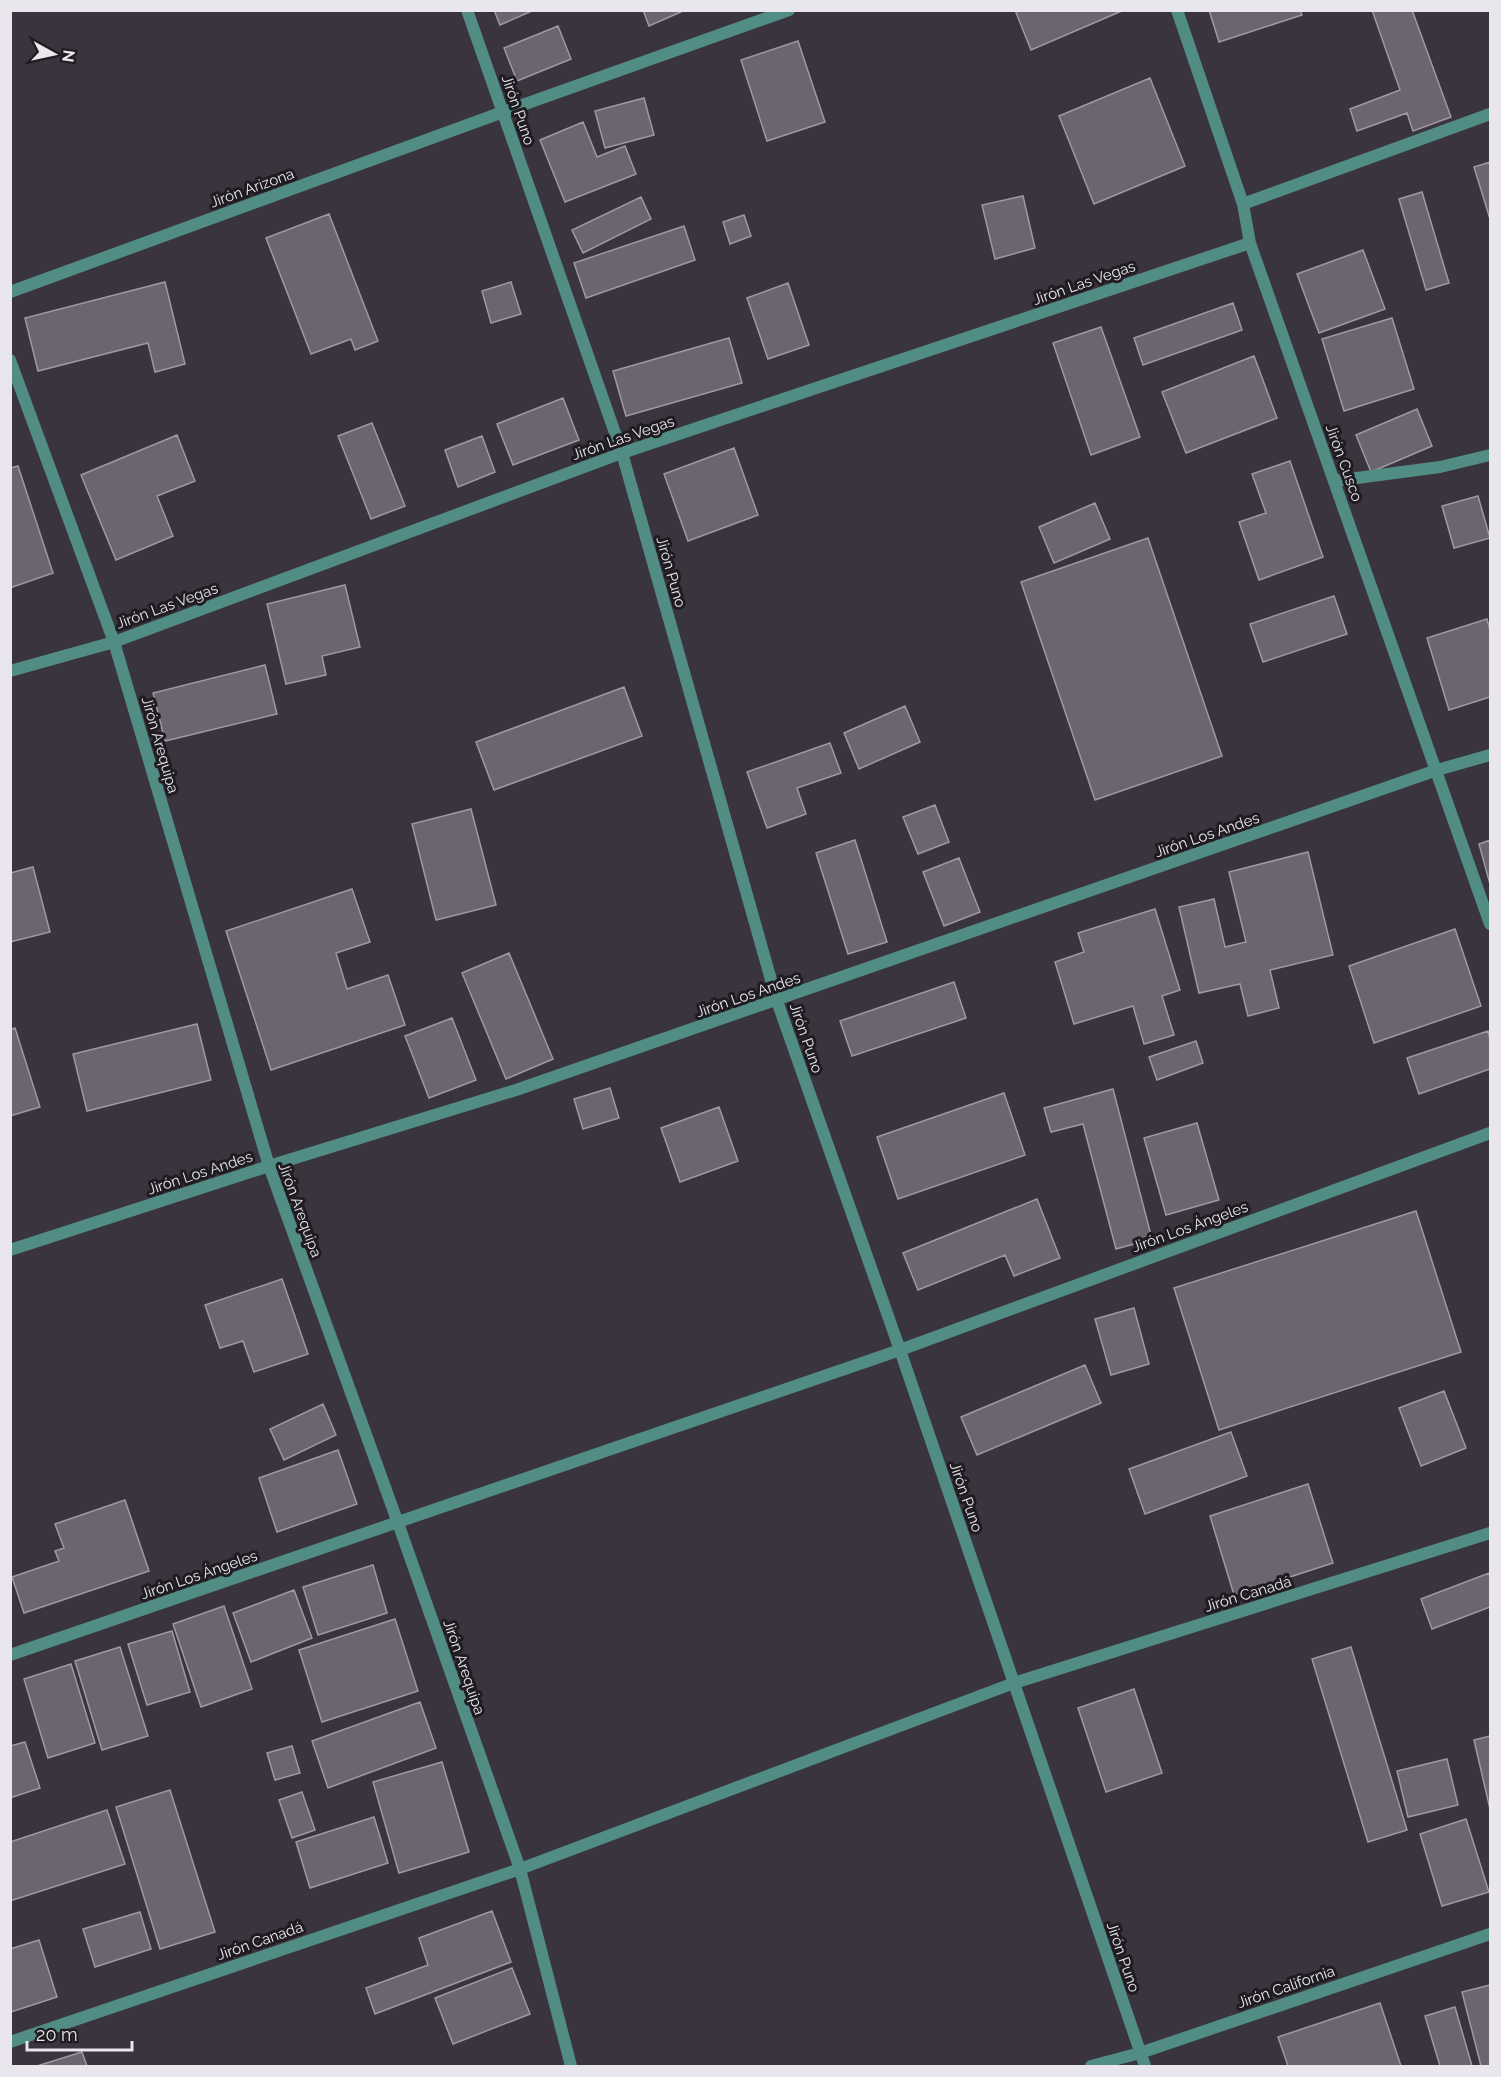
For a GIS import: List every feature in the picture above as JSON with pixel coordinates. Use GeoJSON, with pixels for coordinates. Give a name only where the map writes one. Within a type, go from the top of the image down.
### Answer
{"type":"FeatureCollection","features":[{"type":"Feature","properties":{"kind":"street","name":"Jirón Puno"},"geometry":{"type":"LineString","coordinates":[[466,10],[622,453],[777,1001],[900,1350],[1145,2067]]}},
{"type":"Feature","properties":{"kind":"street","name":"Jirón Arizona"},"geometry":{"type":"LineString","coordinates":[[10,292],[789,10]]}},
{"type":"Feature","properties":{"kind":"street","name":"Jirón Cusco"},"geometry":{"type":"LineString","coordinates":[[1177,10],[1243,204],[1250,243],[1491,924]]}},
{"type":"Feature","properties":{"kind":"street"},"geometry":{"type":"LineString","coordinates":[[1243,204],[1491,114]]}},
{"type":"Feature","properties":{"kind":"street","name":"Jirón Las Vegas"},"geometry":{"type":"LineString","coordinates":[[10,671],[114,642],[622,453],[1250,243]]}},
{"type":"Feature","properties":{"kind":"street","name":"Jirón Arequipa"},"geometry":{"type":"LineString","coordinates":[[10,360],[114,642],[268,1166],[398,1523],[520,1869],[571,2067]]}},
{"type":"Feature","properties":{"kind":"street"},"geometry":{"type":"LineString","coordinates":[[1334,481],[1440,467],[1491,455]]}},
{"type":"Feature","properties":{"kind":"street","name":"Jirón Los Andes"},"geometry":{"type":"LineString","coordinates":[[10,1250],[268,1166],[516,1090],[1437,770],[1491,755]]}},
{"type":"Feature","properties":{"kind":"street","name":"Jirón Los Ángeles"},"geometry":{"type":"LineString","coordinates":[[10,1655],[900,1350],[1491,1133]]}},
{"type":"Feature","properties":{"kind":"street","name":"Jirón Canadá"},"geometry":{"type":"LineString","coordinates":[[10,2042],[520,1869],[1014,1683],[1491,1533]]}},
{"type":"Feature","properties":{"kind":"street","name":"Jirón California"},"geometry":{"type":"LineString","coordinates":[[1091,2067],[1140,2053],[1491,1934]]}},
{"type":"Feature","properties":{"kind":"building"},"geometry":{"type":"Polygon","coordinates":[[[494,10],[534,10],[500,25],[494,10]]]}},
{"type":"Feature","properties":{"kind":"building"},"geometry":{"type":"Polygon","coordinates":[[[643,10],[683,10],[683,11],[649,26],[643,10]]]}},
{"type":"Feature","properties":{"kind":"building"},"geometry":{"type":"Polygon","coordinates":[[[1015,10],[1124,10],[1031,50],[1015,10]]]}},
{"type":"Feature","properties":{"kind":"building"},"geometry":{"type":"Polygon","coordinates":[[[1209,10],[1300,10],[1302,15],[1219,42],[1209,10]]]}},
{"type":"Feature","properties":{"kind":"building"},"geometry":{"type":"Polygon","coordinates":[[[1372,10],[1412,10],[1451,117],[1413,131],[1407,113],[1357,131],[1350,109],[1400,90],[1372,10]]]}},
{"type":"Feature","properties":{"kind":"building"},"geometry":{"type":"Polygon","coordinates":[[[558,26],[571,59],[517,81],[504,48],[558,26]]]}},
{"type":"Feature","properties":{"kind":"building"},"geometry":{"type":"Polygon","coordinates":[[[798,41],[825,122],[767,141],[741,60],[798,41]]]}},
{"type":"Feature","properties":{"kind":"building"},"geometry":{"type":"Polygon","coordinates":[[[1150,78],[1185,166],[1094,204],[1059,116],[1150,78]]]}},
{"type":"Feature","properties":{"kind":"building"},"geometry":{"type":"Polygon","coordinates":[[[644,98],[654,135],[605,148],[595,111],[644,98]]]}},
{"type":"Feature","properties":{"kind":"building"},"geometry":{"type":"Polygon","coordinates":[[[583,122],[597,157],[625,146],[636,174],[565,202],[540,140],[583,122]]]}},
{"type":"Feature","properties":{"kind":"building"},"geometry":{"type":"Polygon","coordinates":[[[1490,162],[1490,219],[1474,167],[1490,162]]]}},
{"type":"Feature","properties":{"kind":"building"},"geometry":{"type":"Polygon","coordinates":[[[1422,192],[1449,283],[1426,290],[1399,199],[1422,192]]]}},
{"type":"Feature","properties":{"kind":"building"},"geometry":{"type":"Polygon","coordinates":[[[1023,196],[1035,248],[995,259],[982,205],[1023,196]]]}},
{"type":"Feature","properties":{"kind":"building"},"geometry":{"type":"Polygon","coordinates":[[[641,197],[651,219],[583,253],[572,230],[641,197]]]}},
{"type":"Feature","properties":{"kind":"building"},"geometry":{"type":"Polygon","coordinates":[[[329,214],[378,341],[355,350],[351,339],[311,354],[266,238],[329,214]]]}},
{"type":"Feature","properties":{"kind":"building"},"geometry":{"type":"Polygon","coordinates":[[[744,215],[751,236],[730,244],[723,222],[744,215]]]}},
{"type":"Feature","properties":{"kind":"building"},"geometry":{"type":"Polygon","coordinates":[[[684,226],[695,260],[586,298],[574,263],[684,226]]]}},
{"type":"Feature","properties":{"kind":"building"},"geometry":{"type":"Polygon","coordinates":[[[1363,250],[1385,309],[1319,333],[1297,274],[1363,250]]]}},
{"type":"Feature","properties":{"kind":"building"},"geometry":{"type":"Polygon","coordinates":[[[165,282],[185,364],[155,372],[148,343],[38,371],[25,318],[165,282]]]}},
{"type":"Feature","properties":{"kind":"building"},"geometry":{"type":"Polygon","coordinates":[[[511,282],[521,314],[491,323],[482,291],[511,282]]]}},
{"type":"Feature","properties":{"kind":"building"},"geometry":{"type":"Polygon","coordinates":[[[788,283],[809,345],[768,359],[747,298],[788,283]]]}},
{"type":"Feature","properties":{"kind":"building"},"geometry":{"type":"Polygon","coordinates":[[[1233,303],[1242,330],[1143,365],[1134,338],[1233,303]]]}},
{"type":"Feature","properties":{"kind":"building"},"geometry":{"type":"Polygon","coordinates":[[[1392,318],[1414,389],[1344,411],[1322,339],[1392,318]]]}},
{"type":"Feature","properties":{"kind":"building"},"geometry":{"type":"Polygon","coordinates":[[[1101,327],[1140,437],[1091,455],[1053,343],[1101,327]]]}},
{"type":"Feature","properties":{"kind":"building"},"geometry":{"type":"Polygon","coordinates":[[[729,338],[742,383],[626,416],[613,371],[729,338]]]}},
{"type":"Feature","properties":{"kind":"building"},"geometry":{"type":"Polygon","coordinates":[[[1254,356],[1277,418],[1186,453],[1162,392],[1254,356]]]}},
{"type":"Feature","properties":{"kind":"building"},"geometry":{"type":"Polygon","coordinates":[[[563,398],[579,440],[513,465],[497,424],[563,398]]]}},
{"type":"Feature","properties":{"kind":"building"},"geometry":{"type":"Polygon","coordinates":[[[1417,409],[1432,446],[1371,472],[1356,435],[1417,409]]]}},
{"type":"Feature","properties":{"kind":"building"},"geometry":{"type":"Polygon","coordinates":[[[372,423],[405,506],[371,519],[338,436],[372,423]]]}},
{"type":"Feature","properties":{"kind":"building"},"geometry":{"type":"Polygon","coordinates":[[[177,435],[195,481],[157,496],[173,536],[116,560],[81,475],[177,435]]]}},
{"type":"Feature","properties":{"kind":"building"},"geometry":{"type":"Polygon","coordinates":[[[482,436],[495,472],[458,487],[445,450],[482,436]]]}},
{"type":"Feature","properties":{"kind":"building"},"geometry":{"type":"Polygon","coordinates":[[[734,448],[758,515],[688,541],[664,474],[734,448]]]}},
{"type":"Feature","properties":{"kind":"building"},"geometry":{"type":"Polygon","coordinates":[[[1290,461],[1323,557],[1259,580],[1239,522],[1266,513],[1252,474],[1290,461]]]}},
{"type":"Feature","properties":{"kind":"building"},"geometry":{"type":"Polygon","coordinates":[[[18,466],[53,573],[10,588],[10,468],[18,466]]]}},
{"type":"Feature","properties":{"kind":"building"},"geometry":{"type":"Polygon","coordinates":[[[1478,496],[1490,538],[1454,548],[1442,506],[1478,496]]]}},
{"type":"Feature","properties":{"kind":"building"},"geometry":{"type":"Polygon","coordinates":[[[1095,503],[1110,539],[1054,563],[1039,527],[1095,503]]]}},
{"type":"Feature","properties":{"kind":"building"},"geometry":{"type":"Polygon","coordinates":[[[1148,538],[1222,756],[1095,800],[1021,582],[1148,538]]]}},
{"type":"Feature","properties":{"kind":"building"},"geometry":{"type":"Polygon","coordinates":[[[345,585],[360,647],[322,656],[326,675],[286,684],[267,604],[345,585]]]}},
{"type":"Feature","properties":{"kind":"building"},"geometry":{"type":"Polygon","coordinates":[[[1334,596],[1347,634],[1263,662],[1250,624],[1334,596]]]}},
{"type":"Feature","properties":{"kind":"building"},"geometry":{"type":"Polygon","coordinates":[[[1487,619],[1490,630],[1490,697],[1449,710],[1427,638],[1487,619]]]}},
{"type":"Feature","properties":{"kind":"building"},"geometry":{"type":"Polygon","coordinates":[[[265,665],[277,714],[165,741],[153,693],[265,665]]]}},
{"type":"Feature","properties":{"kind":"building"},"geometry":{"type":"Polygon","coordinates":[[[624,687],[642,736],[494,790],[476,742],[624,687]]]}},
{"type":"Feature","properties":{"kind":"building"},"geometry":{"type":"Polygon","coordinates":[[[905,706],[920,742],[859,769],[844,733],[905,706]]]}},
{"type":"Feature","properties":{"kind":"building"},"geometry":{"type":"Polygon","coordinates":[[[830,743],[841,773],[797,788],[806,814],[767,828],[747,772],[830,743]]]}},
{"type":"Feature","properties":{"kind":"building"},"geometry":{"type":"Polygon","coordinates":[[[935,805],[949,842],[918,854],[903,817],[935,805]]]}},
{"type":"Feature","properties":{"kind":"building"},"geometry":{"type":"Polygon","coordinates":[[[471,809],[496,905],[436,920],[412,824],[471,809]]]}},
{"type":"Feature","properties":{"kind":"building"},"geometry":{"type":"Polygon","coordinates":[[[855,840],[887,942],[848,954],[816,853],[855,840]]]}},
{"type":"Feature","properties":{"kind":"building"},"geometry":{"type":"Polygon","coordinates":[[[1490,840],[1490,884],[1479,844],[1490,840]]]}},
{"type":"Feature","properties":{"kind":"building"},"geometry":{"type":"Polygon","coordinates":[[[1308,852],[1333,955],[1270,970],[1279,1008],[1248,1016],[1240,984],[1199,993],[1179,907],[1214,899],[1225,947],[1246,942],[1229,872],[1308,852]]]}},
{"type":"Feature","properties":{"kind":"building"},"geometry":{"type":"Polygon","coordinates":[[[959,858],[980,912],[944,926],[923,872],[959,858]]]}},
{"type":"Feature","properties":{"kind":"building"},"geometry":{"type":"Polygon","coordinates":[[[33,867],[50,932],[10,942],[10,873],[33,867]]]}},
{"type":"Feature","properties":{"kind":"building"},"geometry":{"type":"Polygon","coordinates":[[[352,889],[370,942],[336,953],[347,989],[388,975],[405,1025],[271,1070],[226,931],[352,889]]]}},
{"type":"Feature","properties":{"kind":"building"},"geometry":{"type":"Polygon","coordinates":[[[1155,909],[1180,990],[1162,996],[1174,1035],[1144,1044],[1133,1006],[1074,1024],[1055,962],[1084,952],[1078,933],[1155,909]]]}},
{"type":"Feature","properties":{"kind":"building"},"geometry":{"type":"Polygon","coordinates":[[[1455,929],[1481,1006],[1374,1043],[1349,966],[1455,929]]]}},
{"type":"Feature","properties":{"kind":"building"},"geometry":{"type":"Polygon","coordinates":[[[509,953],[553,1059],[506,1079],[462,973],[509,953]]]}},
{"type":"Feature","properties":{"kind":"building"},"geometry":{"type":"Polygon","coordinates":[[[954,982],[966,1018],[852,1056],[840,1021],[954,982]]]}},
{"type":"Feature","properties":{"kind":"building"},"geometry":{"type":"Polygon","coordinates":[[[452,1018],[476,1080],[429,1098],[405,1036],[452,1018]]]}},
{"type":"Feature","properties":{"kind":"building"},"geometry":{"type":"Polygon","coordinates":[[[197,1024],[211,1080],[87,1111],[73,1054],[197,1024]]]}},
{"type":"Feature","properties":{"kind":"building"},"geometry":{"type":"Polygon","coordinates":[[[15,1028],[40,1107],[10,1116],[10,1030],[15,1028]]]}},
{"type":"Feature","properties":{"kind":"building"},"geometry":{"type":"Polygon","coordinates":[[[1488,1031],[1490,1069],[1419,1094],[1407,1058],[1488,1031]]]}},
{"type":"Feature","properties":{"kind":"building"},"geometry":{"type":"Polygon","coordinates":[[[1196,1041],[1203,1063],[1157,1080],[1149,1057],[1196,1041]]]}},
{"type":"Feature","properties":{"kind":"building"},"geometry":{"type":"Polygon","coordinates":[[[610,1088],[619,1118],[583,1129],[574,1099],[610,1088]]]}},
{"type":"Feature","properties":{"kind":"building"},"geometry":{"type":"Polygon","coordinates":[[[1113,1089],[1152,1239],[1116,1249],[1083,1124],[1051,1132],[1044,1108],[1113,1089]]]}},
{"type":"Feature","properties":{"kind":"building"},"geometry":{"type":"Polygon","coordinates":[[[1004,1093],[1025,1155],[898,1199],[877,1137],[1004,1093]]]}},
{"type":"Feature","properties":{"kind":"building"},"geometry":{"type":"Polygon","coordinates":[[[719,1107],[738,1161],[680,1182],[661,1128],[719,1107]]]}},
{"type":"Feature","properties":{"kind":"building"},"geometry":{"type":"Polygon","coordinates":[[[1197,1123],[1219,1200],[1166,1215],[1144,1138],[1197,1123]]]}},
{"type":"Feature","properties":{"kind":"building"},"geometry":{"type":"Polygon","coordinates":[[[1037,1199],[1060,1258],[1014,1276],[1005,1255],[918,1290],[903,1253],[1037,1199]]]}},
{"type":"Feature","properties":{"kind":"building"},"geometry":{"type":"Polygon","coordinates":[[[1416,1211],[1461,1352],[1219,1430],[1174,1288],[1416,1211]]]}},
{"type":"Feature","properties":{"kind":"building"},"geometry":{"type":"Polygon","coordinates":[[[282,1279],[308,1354],[254,1372],[243,1341],[220,1348],[205,1305],[282,1279]]]}},
{"type":"Feature","properties":{"kind":"building"},"geometry":{"type":"Polygon","coordinates":[[[1134,1308],[1149,1364],[1111,1375],[1095,1319],[1134,1308]]]}},
{"type":"Feature","properties":{"kind":"building"},"geometry":{"type":"Polygon","coordinates":[[[1085,1365],[1101,1403],[977,1455],[961,1417],[1085,1365]]]}},
{"type":"Feature","properties":{"kind":"building"},"geometry":{"type":"Polygon","coordinates":[[[1444,1391],[1466,1448],[1421,1466],[1399,1408],[1444,1391]]]}},
{"type":"Feature","properties":{"kind":"building"},"geometry":{"type":"Polygon","coordinates":[[[323,1404],[336,1435],[284,1460],[270,1429],[323,1404]]]}},
{"type":"Feature","properties":{"kind":"building"},"geometry":{"type":"Polygon","coordinates":[[[1231,1432],[1247,1476],[1145,1514],[1129,1469],[1231,1432]]]}},
{"type":"Feature","properties":{"kind":"building"},"geometry":{"type":"Polygon","coordinates":[[[338,1450],[357,1504],[277,1532],[259,1478],[338,1450]]]}},
{"type":"Feature","properties":{"kind":"building"},"geometry":{"type":"Polygon","coordinates":[[[1308,1484],[1333,1563],[1234,1595],[1210,1516],[1308,1484]]]}},
{"type":"Feature","properties":{"kind":"building"},"geometry":{"type":"Polygon","coordinates":[[[125,1500],[149,1571],[24,1613],[12,1577],[59,1561],[55,1551],[64,1548],[55,1524],[125,1500]]]}},
{"type":"Feature","properties":{"kind":"building"},"geometry":{"type":"Polygon","coordinates":[[[373,1565],[387,1613],[318,1635],[303,1587],[373,1565]]]}},
{"type":"Feature","properties":{"kind":"building"},"geometry":{"type":"Polygon","coordinates":[[[1489,1573],[1490,1607],[1432,1629],[1421,1599],[1489,1573]]]}},
{"type":"Feature","properties":{"kind":"building"},"geometry":{"type":"Polygon","coordinates":[[[294,1590],[312,1638],[251,1662],[233,1613],[294,1590]]]}},
{"type":"Feature","properties":{"kind":"building"},"geometry":{"type":"Polygon","coordinates":[[[224,1606],[252,1689],[201,1707],[173,1624],[224,1606]]]}},
{"type":"Feature","properties":{"kind":"building"},"geometry":{"type":"Polygon","coordinates":[[[395,1619],[418,1691],[322,1722],[299,1650],[395,1619]]]}},
{"type":"Feature","properties":{"kind":"building"},"geometry":{"type":"Polygon","coordinates":[[[172,1631],[190,1692],[147,1705],[128,1644],[172,1631]]]}},
{"type":"Feature","properties":{"kind":"building"},"geometry":{"type":"Polygon","coordinates":[[[120,1647],[148,1736],[102,1750],[75,1661],[120,1647]]]}},
{"type":"Feature","properties":{"kind":"building"},"geometry":{"type":"Polygon","coordinates":[[[1351,1647],[1407,1830],[1368,1842],[1312,1659],[1351,1647]]]}},
{"type":"Feature","properties":{"kind":"building"},"geometry":{"type":"Polygon","coordinates":[[[71,1664],[95,1743],[48,1758],[24,1679],[71,1664]]]}},
{"type":"Feature","properties":{"kind":"building"},"geometry":{"type":"Polygon","coordinates":[[[1134,1689],[1162,1773],[1106,1792],[1078,1708],[1134,1689]]]}},
{"type":"Feature","properties":{"kind":"building"},"geometry":{"type":"Polygon","coordinates":[[[420,1702],[436,1748],[328,1788],[312,1741],[420,1702]]]}},
{"type":"Feature","properties":{"kind":"building"},"geometry":{"type":"Polygon","coordinates":[[[1490,1736],[1490,1809],[1474,1740],[1490,1736]]]}},
{"type":"Feature","properties":{"kind":"building"},"geometry":{"type":"Polygon","coordinates":[[[25,1742],[40,1788],[10,1798],[10,1746],[25,1742]]]}},
{"type":"Feature","properties":{"kind":"building"},"geometry":{"type":"Polygon","coordinates":[[[292,1746],[300,1773],[275,1780],[267,1753],[292,1746]]]}},
{"type":"Feature","properties":{"kind":"building"},"geometry":{"type":"Polygon","coordinates":[[[1447,1759],[1458,1805],[1408,1817],[1397,1771],[1447,1759]]]}},
{"type":"Feature","properties":{"kind":"building"},"geometry":{"type":"Polygon","coordinates":[[[442,1762],[469,1852],[399,1873],[373,1782],[442,1762]]]}},
{"type":"Feature","properties":{"kind":"building"},"geometry":{"type":"Polygon","coordinates":[[[170,1790],[215,1932],[160,1949],[116,1807],[170,1790]]]}},
{"type":"Feature","properties":{"kind":"building"},"geometry":{"type":"Polygon","coordinates":[[[302,1792],[315,1830],[292,1838],[279,1800],[302,1792]]]}},
{"type":"Feature","properties":{"kind":"building"},"geometry":{"type":"Polygon","coordinates":[[[107,1810],[125,1864],[10,1901],[10,1842],[107,1810]]]}},
{"type":"Feature","properties":{"kind":"building"},"geometry":{"type":"Polygon","coordinates":[[[374,1817],[388,1863],[310,1888],[296,1842],[374,1817]]]}},
{"type":"Feature","properties":{"kind":"building"},"geometry":{"type":"Polygon","coordinates":[[[1466,1819],[1489,1892],[1442,1906],[1420,1834],[1466,1819]]]}},
{"type":"Feature","properties":{"kind":"building"},"geometry":{"type":"Polygon","coordinates":[[[492,1911],[511,1962],[375,2014],[366,1988],[428,1965],[419,1938],[492,1911]]]}},
{"type":"Feature","properties":{"kind":"building"},"geometry":{"type":"Polygon","coordinates":[[[140,1912],[151,1949],[95,1967],[83,1929],[140,1912]]]}},
{"type":"Feature","properties":{"kind":"building"},"geometry":{"type":"Polygon","coordinates":[[[39,1940],[57,1997],[11,2012],[10,1949],[39,1940]]]}},
{"type":"Feature","properties":{"kind":"building"},"geometry":{"type":"Polygon","coordinates":[[[512,1968],[530,2014],[453,2044],[435,1998],[512,1968]]]}},
{"type":"Feature","properties":{"kind":"building"},"geometry":{"type":"Polygon","coordinates":[[[1490,1985],[1490,2066],[1481,2066],[1462,1992],[1490,1985]]]}},
{"type":"Feature","properties":{"kind":"building"},"geometry":{"type":"Polygon","coordinates":[[[1380,2003],[1401,2066],[1288,2066],[1278,2037],[1380,2003]]]}},
{"type":"Feature","properties":{"kind":"building"},"geometry":{"type":"Polygon","coordinates":[[[1455,2007],[1472,2066],[1440,2066],[1425,2016],[1455,2007]]]}},
{"type":"Feature","properties":{"kind":"building"},"geometry":{"type":"Polygon","coordinates":[[[82,2052],[87,2066],[37,2066],[82,2052]]]}}]}
